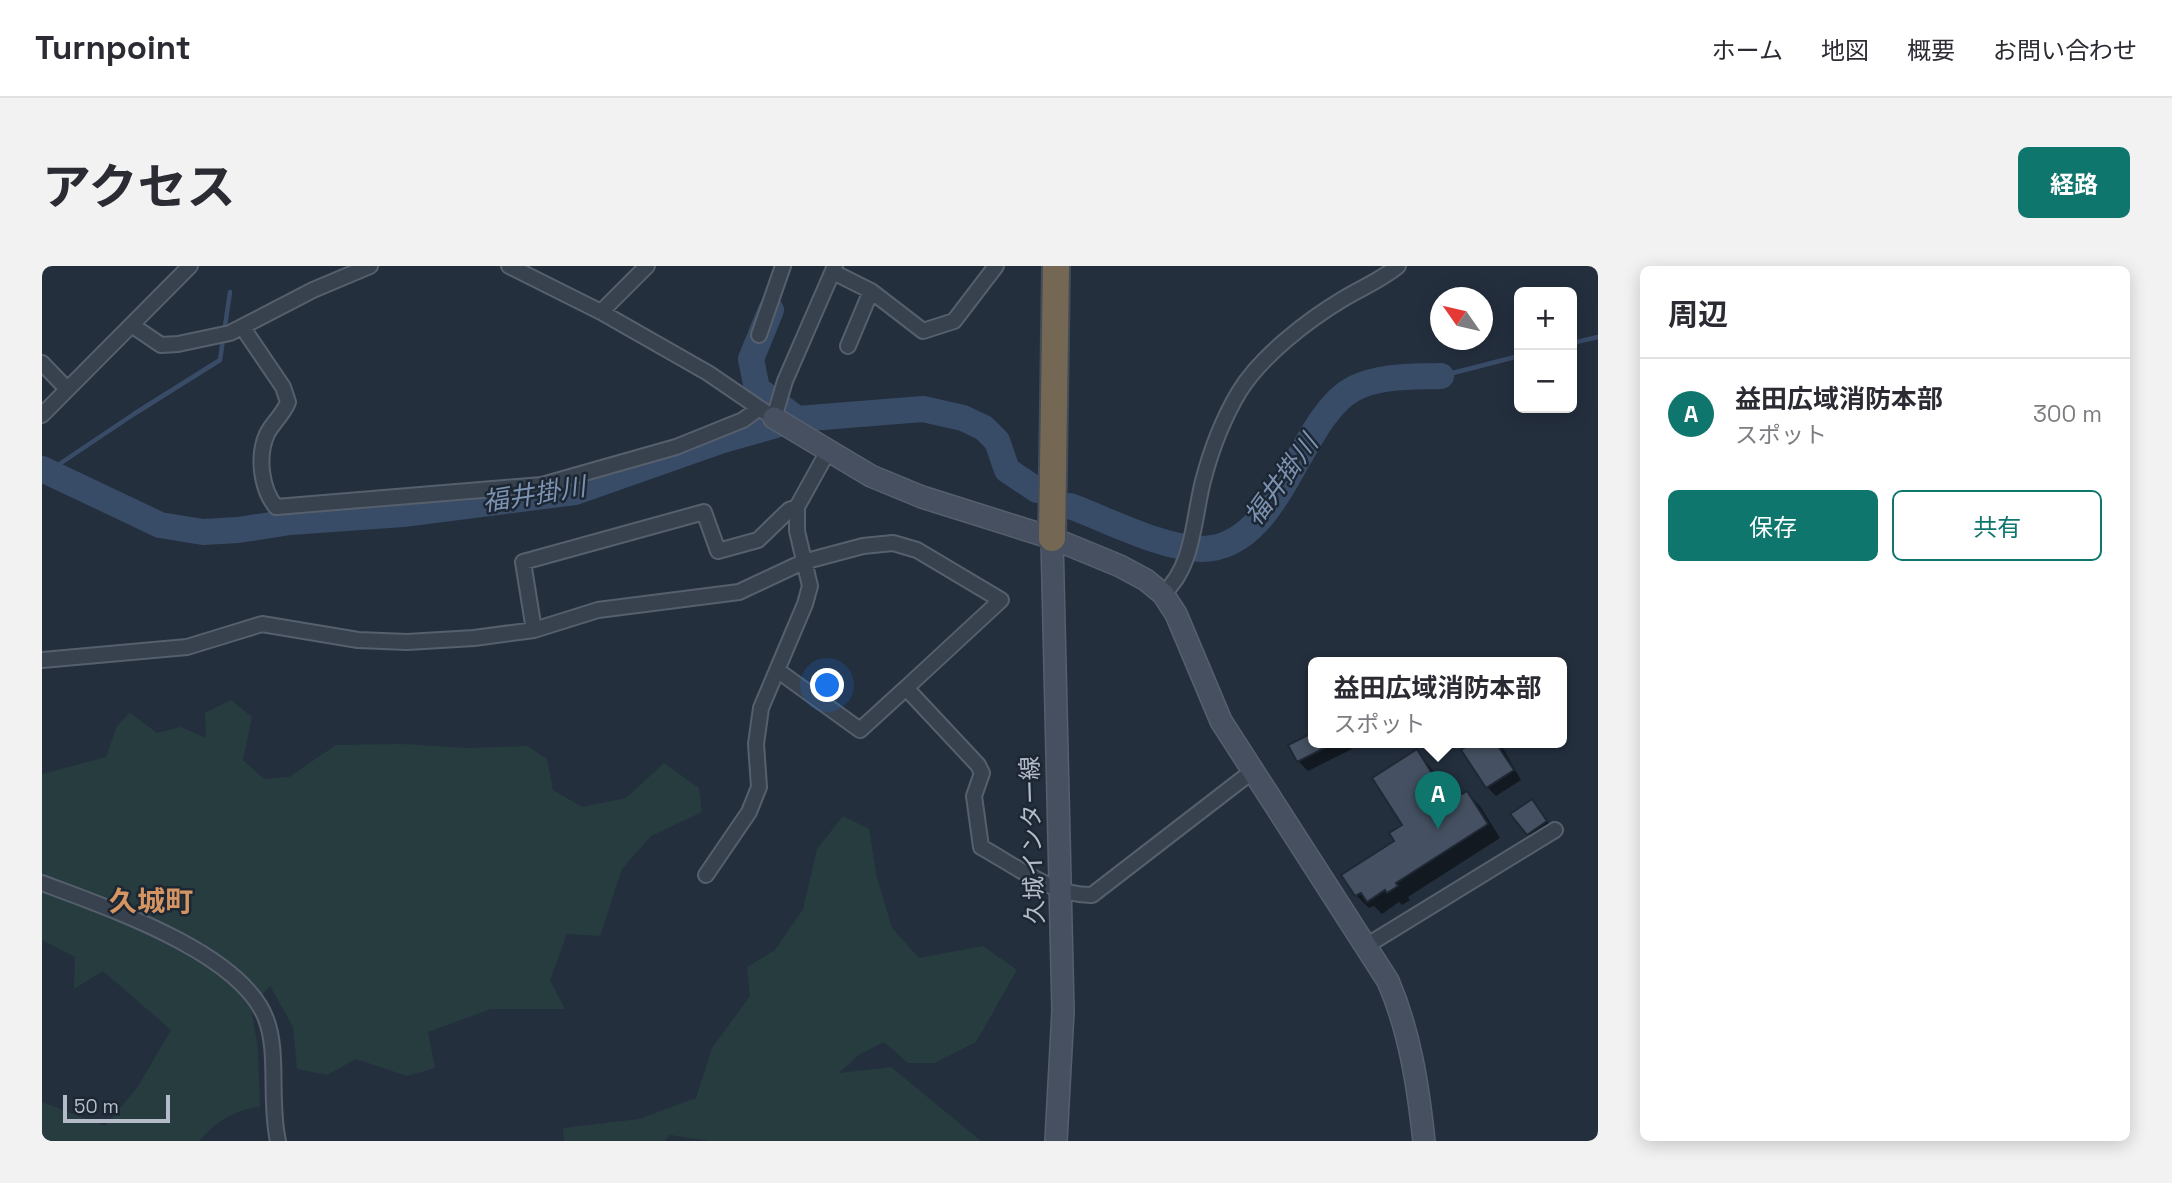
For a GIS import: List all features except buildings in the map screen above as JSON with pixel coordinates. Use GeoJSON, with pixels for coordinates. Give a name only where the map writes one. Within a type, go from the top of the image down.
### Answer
{"type":"FeatureCollection","features":[{"type":"Feature","properties":{"kind":"highway"},"geometry":{"type":"LineString","coordinates":[[1052,537],[1056,266]]}},
{"type":"Feature","properties":{"kind":"street"},"geometry":{"type":"LineString","coordinates":[[42,415],[190,266]]}},
{"type":"Feature","properties":{"kind":"street"},"geometry":{"type":"LineString","coordinates":[[133,326],[161,345],[178,344],[243,328],[313,290],[370,266]]}},
{"type":"Feature","properties":{"kind":"street"},"geometry":{"type":"LineString","coordinates":[[509,266],[601,312],[708,373],[766,413],[871,476],[922,498],[1052,537],[1120,566],[1146,580],[1163,594],[1180,622],[1221,721],[1388,981],[1402,1013],[1411,1049],[1424,1141]]}},
{"type":"Feature","properties":{"kind":"street"},"geometry":{"type":"LineString","coordinates":[[601,312],[624,286],[647,266]]}},
{"type":"Feature","properties":{"kind":"street"},"geometry":{"type":"LineString","coordinates":[[759,335],[783,266]]}},
{"type":"Feature","properties":{"kind":"street"},"geometry":{"type":"LineString","coordinates":[[243,328],[283,387],[288,402],[268,433],[262,451],[264,481],[270,500],[276,507],[542,485],[676,447],[766,413],[785,381],[834,269],[871,291],[923,331],[954,321],[996,266]]}},
{"type":"Feature","properties":{"kind":"street"},"geometry":{"type":"LineString","coordinates":[[1163,594],[1175,583],[1188,556],[1203,480],[1219,432],[1240,390],[1277,349],[1314,317],[1398,266]]}},
{"type":"Feature","properties":{"kind":"street"},"geometry":{"type":"LineString","coordinates":[[848,346],[871,291]]}},
{"type":"Feature","properties":{"kind":"street"},"geometry":{"type":"LineString","coordinates":[[42,363],[67,389]]}},
{"type":"Feature","properties":{"kind":"street"},"geometry":{"type":"LineString","coordinates":[[706,875],[748,812],[758,787],[756,744],[761,708],[806,604],[810,586],[797,531],[797,507],[828,452]]}},
{"type":"Feature","properties":{"kind":"street"},"geometry":{"type":"LineString","coordinates":[[534,630],[523,562],[704,512],[718,551],[758,540],[789,510],[797,507]]}},
{"type":"Feature","properties":{"kind":"street","name":"久城インター線"},"geometry":{"type":"LineString","coordinates":[[1052,537],[1063,1011],[1056,1141]]}},
{"type":"Feature","properties":{"kind":"street"},"geometry":{"type":"LineString","coordinates":[[42,660],[187,647],[262,624],[358,640],[395,641],[474,638],[534,630],[598,610],[739,592],[803,562],[863,546],[893,543],[917,550],[1001,600],[860,730],[777,670]]}},
{"type":"Feature","properties":{"kind":"street"},"geometry":{"type":"LineString","coordinates":[[906,688],[978,765],[982,773],[974,796],[981,847],[1075,895],[1092,895],[1254,770]]}},
{"type":"Feature","properties":{"kind":"street"},"geometry":{"type":"LineString","coordinates":[[1366,946],[1555,830]]}},
{"type":"Feature","properties":{"kind":"street"},"geometry":{"type":"LineString","coordinates":[[42,883],[172,935],[227,971],[253,996],[266,1018],[272,1045],[272,1114],[278,1141]]}},
{"type":"Feature","properties":{"kind":"green space"},"geometry":{"type":"Polygon","coordinates":[[[231,700],[252,717],[243,760],[264,779],[289,777],[336,745],[402,744],[468,748],[527,746],[547,759],[553,790],[582,807],[626,798],[664,763],[699,788],[702,812],[651,836],[622,869],[600,936],[567,934],[550,980],[565,1009],[491,1009],[428,1032],[435,1068],[407,1076],[356,1059],[327,1075],[297,1069],[293,1027],[270,986],[251,1008],[258,1049],[260,1107],[242,1110],[226,1118],[199,1141],[42,1141],[42,1102],[105,1126],[137,1088],[171,1030],[103,971],[74,989],[75,957],[42,940],[42,774],[106,757],[117,726],[130,713],[157,733],[181,727],[206,738],[205,713],[231,700]]]}},
{"type":"Feature","properties":{"kind":"green space"},"geometry":{"type":"Polygon","coordinates":[[[843,816],[869,829],[877,878],[892,928],[919,958],[983,946],[1017,970],[976,1042],[935,1063],[908,1063],[884,1042],[860,1054],[839,1073],[891,1067],[981,1141],[709,1141],[670,1135],[664,1141],[564,1141],[563,1128],[639,1119],[696,1098],[712,1048],[750,996],[747,967],[775,950],[803,909],[817,849],[843,816]]]}},
{"type":"Feature","properties":{"kind":"waterway"},"geometry":{"type":"LineString","coordinates":[[49,471],[220,360],[230,292]]}},
{"type":"Feature","properties":{"kind":"waterway"},"geometry":{"type":"LineString","coordinates":[[771,310],[751,359],[757,389],[797,419]]}},
{"type":"Feature","properties":{"kind":"waterway"},"geometry":{"type":"LineString","coordinates":[[1577,342],[1598,337]]}},
{"type":"Feature","properties":{"kind":"waterway"},"geometry":{"type":"LineString","coordinates":[[1441,376],[1514,357]]}},
{"type":"Feature","properties":{"kind":"waterway","name":"福井掛川"},"geometry":{"type":"LineString","coordinates":[[1070,506],[1169,544],[1201,549],[1228,544],[1250,529],[1269,507],[1317,427],[1334,405],[1353,389],[1385,379],[1441,376]]}},
{"type":"Feature","properties":{"kind":"waterway","name":"福井掛川"},"geometry":{"type":"LineString","coordinates":[[42,469],[160,525],[203,532],[238,530],[290,522],[403,514],[575,492],[723,440],[797,419],[923,409],[963,418],[984,428],[997,441],[1007,470],[1037,490]]}},
{"type":"Feature","properties":{"kind":"place","name":"益田広域消防本部"},"geometry":{"type":"Point","coordinates":[1438,829]}},
{"type":"Feature","properties":{"kind":"district","name":"久城町"},"geometry":{"type":"Point","coordinates":[151,901]}}]}
